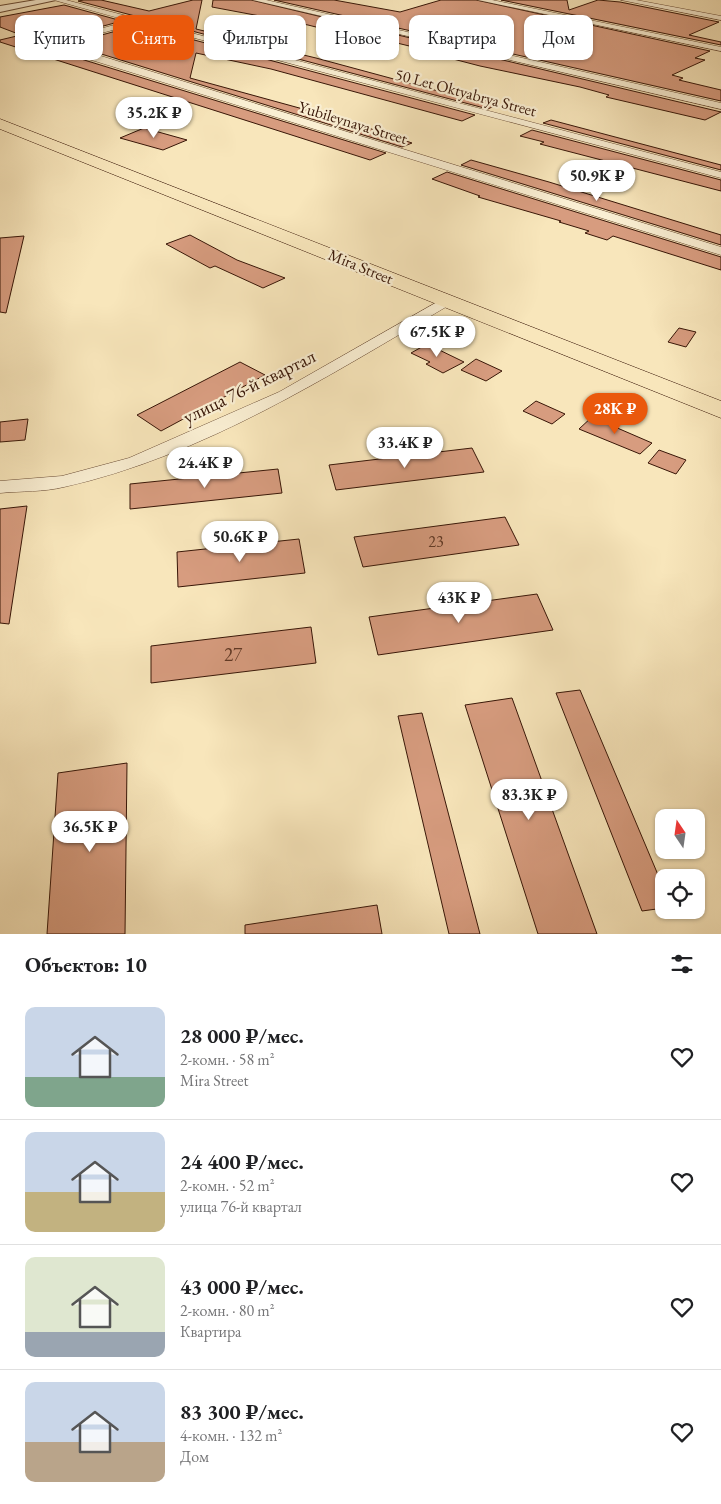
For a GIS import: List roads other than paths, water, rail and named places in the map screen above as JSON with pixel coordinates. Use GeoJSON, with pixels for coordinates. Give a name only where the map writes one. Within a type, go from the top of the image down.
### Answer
{"type":"FeatureCollection","features":[{"type":"Feature","properties":{"kind":"main road","name":"Mira Street"},"geometry":{"type":"LineString","coordinates":[[0,124],[721,410]]}},
{"type":"Feature","properties":{"kind":"street"},"geometry":{"type":"LineString","coordinates":[[0,9],[51,0]]}},
{"type":"Feature","properties":{"kind":"street","name":"50 Let Oktyabrya Street"},"geometry":{"type":"LineString","coordinates":[[58,0],[115,15]]}},
{"type":"Feature","properties":{"kind":"street"},"geometry":{"type":"LineString","coordinates":[[257,0],[721,106]]}},
{"type":"Feature","properties":{"kind":"street"},"geometry":{"type":"LineString","coordinates":[[482,0],[721,50]]}},
{"type":"Feature","properties":{"kind":"street"},"geometry":{"type":"LineString","coordinates":[[625,0],[721,18]]}},
{"type":"Feature","properties":{"kind":"street","name":"Yubileynaya Street"},"geometry":{"type":"LineString","coordinates":[[113,28],[66,40],[58,43],[59,47],[721,251]]}},
{"type":"Feature","properties":{"kind":"street","name":"50 Let Oktyabrya Street"},"geometry":{"type":"LineString","coordinates":[[194,36],[721,175]]}},
{"type":"Feature","properties":{"kind":"street","name":"улица 76-й квартал"},"geometry":{"type":"LineString","coordinates":[[0,487],[62,482],[135,462],[285,394],[446,301]]}}]}
